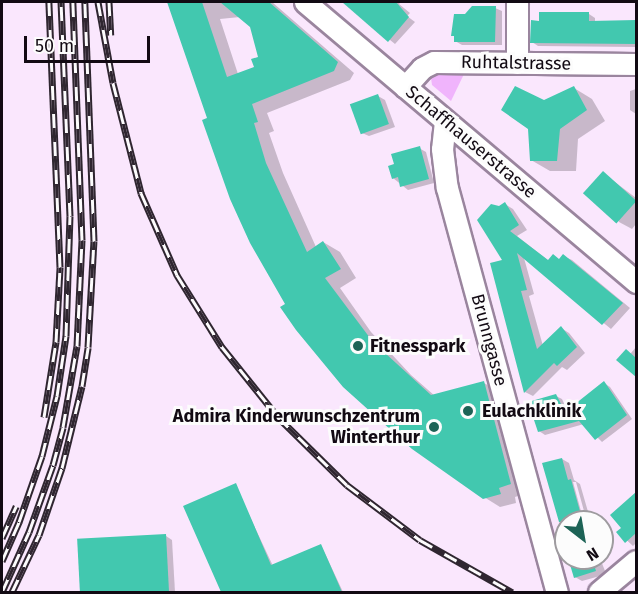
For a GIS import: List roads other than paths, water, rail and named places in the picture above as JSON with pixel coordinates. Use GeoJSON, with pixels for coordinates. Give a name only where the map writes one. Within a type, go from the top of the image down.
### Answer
{"type":"FeatureCollection","features":[{"type":"Feature","properties":{"kind":"street","name":"Schaffhauserstrasse"},"geometry":{"type":"LineString","coordinates":[[305,2],[636,282]]}},
{"type":"Feature","properties":{"kind":"street"},"geometry":{"type":"LineString","coordinates":[[517,2],[517,63]]}},
{"type":"Feature","properties":{"kind":"street","name":"Ruhtalstrasse"},"geometry":{"type":"LineString","coordinates":[[405,87],[422,68],[434,62],[636,64]]}},
{"type":"Feature","properties":{"kind":"street","name":"Brunngasse"},"geometry":{"type":"LineString","coordinates":[[446,121],[442,157],[447,188],[557,592]]}},
{"type":"Feature","properties":{"kind":"street"},"geometry":{"type":"LineString","coordinates":[[599,592],[636,561]]}},
{"type":"Feature","properties":{"kind":"railway"},"geometry":{"type":"LineString","coordinates":[[44,417],[56,342],[60,267],[49,2]]}},
{"type":"Feature","properties":{"kind":"railway"},"geometry":{"type":"LineString","coordinates":[[2,561],[19,522],[42,456],[57,396],[66,336],[70,216],[61,2]]}},
{"type":"Feature","properties":{"kind":"railway"},"geometry":{"type":"LineString","coordinates":[[2,592],[29,532],[53,465],[63,427],[77,346],[82,240],[73,2]]}},
{"type":"Feature","properties":{"kind":"railway"},"geometry":{"type":"LineString","coordinates":[[12,592],[39,535],[62,468],[82,386],[88,347],[94,241],[85,2]]}},
{"type":"Feature","properties":{"kind":"railway"},"geometry":{"type":"LineString","coordinates":[[98,2],[113,83],[141,193],[177,275],[222,347],[278,417],[347,485],[420,540],[512,592]]}},
{"type":"Feature","properties":{"kind":"railway"},"geometry":{"type":"LineString","coordinates":[[109,2],[111,35]]}},
{"type":"Feature","properties":{"kind":"railway"},"geometry":{"type":"LineString","coordinates":[[2,538],[16,506]]}},
{"type":"Feature","properties":{"kind":"place","name":"Fitnesspark"},"geometry":{"type":"Point","coordinates":[358,346]}},
{"type":"Feature","properties":{"kind":"place","name":"Eulachklinik"},"geometry":{"type":"Point","coordinates":[468,411]}},
{"type":"Feature","properties":{"kind":"place","name":"Admira Kinderwunschzentrum Winterthur"},"geometry":{"type":"Point","coordinates":[434,427]}}]}
